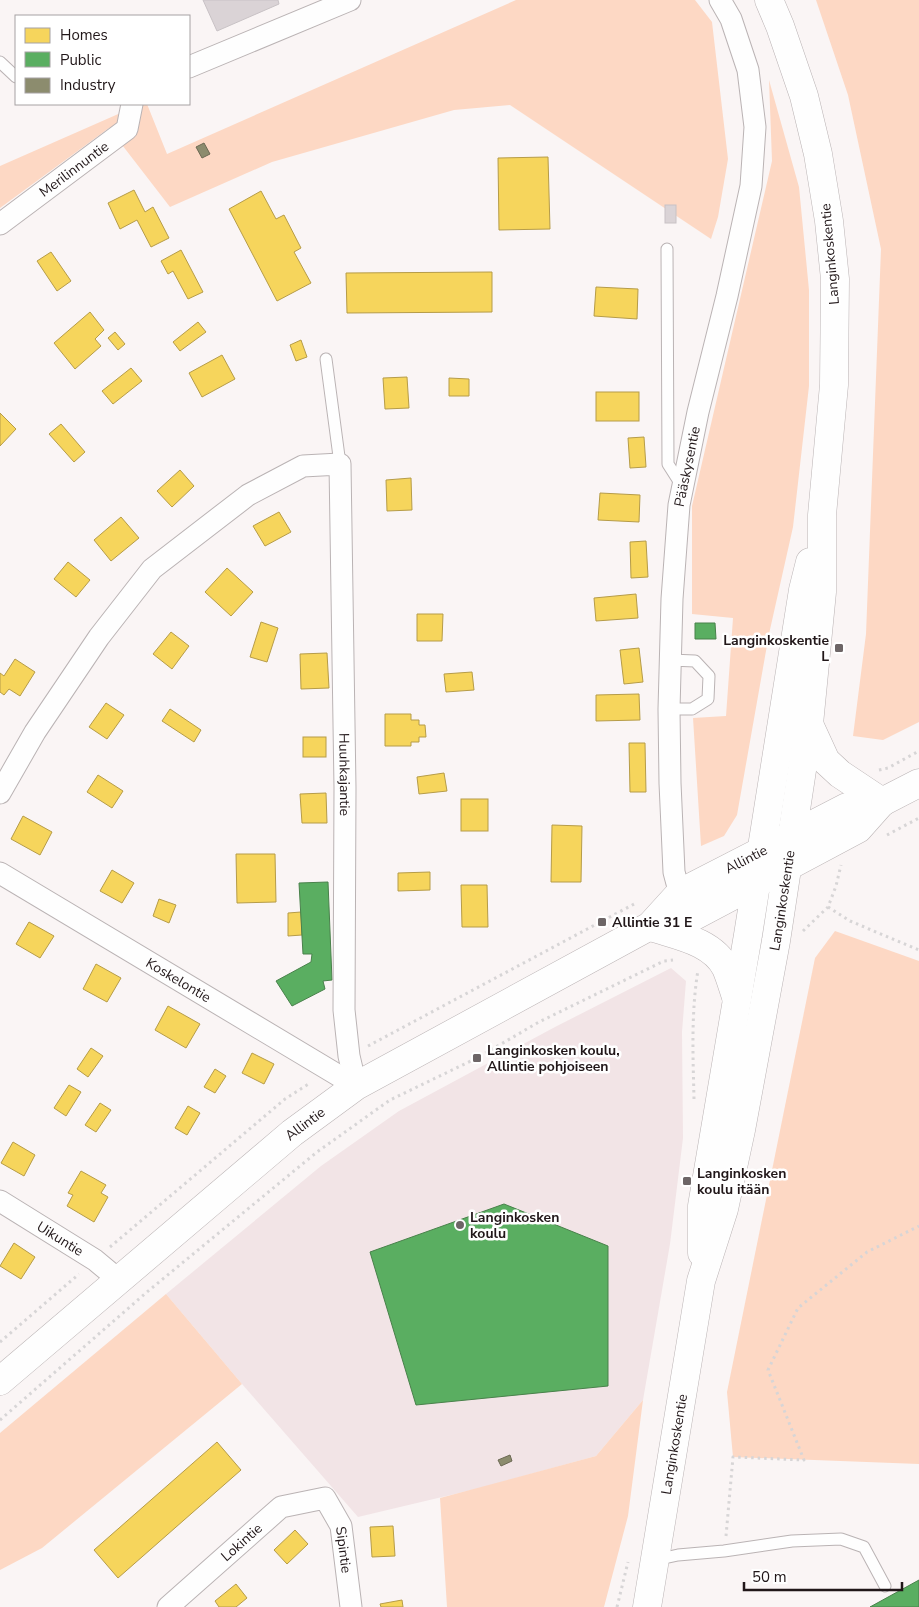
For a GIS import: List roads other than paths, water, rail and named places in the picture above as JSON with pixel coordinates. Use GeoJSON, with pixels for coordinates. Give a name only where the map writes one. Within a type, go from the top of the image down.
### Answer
{"type":"FeatureCollection","features":[{"type":"Feature","properties":{"kind":"street"},"geometry":{"type":"LineString","coordinates":[[190,67],[350,0]]}},
{"type":"Feature","properties":{"kind":"street","name":"Pääskysentie"},"geometry":{"type":"LineString","coordinates":[[690,946],[674,872],[670,783],[670,660],[672,599],[679,506],[698,412],[752,186],[755,127],[748,70],[731,19],[720,0]]}},
{"type":"Feature","properties":{"kind":"street","name":"Langinkoskentie"},"geometry":{"type":"LineString","coordinates":[[646,1607],[642,1558],[701,1281],[724,1209],[741,1130],[776,941],[809,724],[822,592],[822,515],[834,385],[835,279],[829,221],[818,154],[804,96],[769,0]]}},
{"type":"Feature","properties":{"kind":"street","name":"Merilinnuntie"},"geometry":{"type":"LineString","coordinates":[[0,224],[127,129],[132,105]]}},
{"type":"Feature","properties":{"kind":"street"},"geometry":{"type":"LineString","coordinates":[[0,793],[35,732],[99,637],[152,569],[248,495],[303,466],[340,464]]}},
{"type":"Feature","properties":{"kind":"street","name":"Huuhkajantie"},"geometry":{"type":"LineString","coordinates":[[340,464],[345,788],[344,1010],[349,1056],[356,1086]]}},
{"type":"Feature","properties":{"kind":"street","name":"Langinkoskentie"},"geometry":{"type":"LineString","coordinates":[[701,1281],[702,1206],[762,851],[803,590],[822,515]]}},
{"type":"Feature","properties":{"kind":"street"},"geometry":{"type":"LineString","coordinates":[[809,724],[826,761],[840,774],[882,802]]}},
{"type":"Feature","properties":{"kind":"street","name":"Allintie"},"geometry":{"type":"LineString","coordinates":[[0,1381],[292,1133],[356,1086],[650,926],[680,893],[847,808],[882,802],[919,783]]}},
{"type":"Feature","properties":{"kind":"street","name":"Allintie"},"geometry":{"type":"LineString","coordinates":[[690,946],[756,883],[858,829],[882,802]]}},
{"type":"Feature","properties":{"kind":"street","name":"Koskelontie"},"geometry":{"type":"LineString","coordinates":[[0,873],[356,1086]]}},
{"type":"Feature","properties":{"kind":"street"},"geometry":{"type":"LineString","coordinates":[[650,926],[690,946],[701,944],[717,955],[726,967],[736,997]]}},
{"type":"Feature","properties":{"kind":"street","name":"Uikuntie"},"geometry":{"type":"LineString","coordinates":[[0,1201],[95,1260],[119,1280]]}},
{"type":"Feature","properties":{"kind":"street","name":"Lokintie"},"geometry":{"type":"LineString","coordinates":[[168,1607],[282,1506],[325,1498]]}},
{"type":"Feature","properties":{"kind":"street","name":"Sipintie"},"geometry":{"type":"LineString","coordinates":[[325,1498],[341,1526],[351,1607]]}},
{"type":"Feature","properties":{"kind":"lane"},"geometry":{"type":"LineString","coordinates":[[0,62],[15,76]]}},
{"type":"Feature","properties":{"kind":"lane"},"geometry":{"type":"LineString","coordinates":[[667,249],[668,464],[683,488]]}},
{"type":"Feature","properties":{"kind":"lane","name":"Huuhkajantie"},"geometry":{"type":"LineString","coordinates":[[326,359],[340,464]]}},
{"type":"Feature","properties":{"kind":"lane"},"geometry":{"type":"LineString","coordinates":[[669,709],[692,708],[708,699],[709,676],[695,661],[670,660]]}},
{"type":"Feature","properties":{"kind":"lane"},"geometry":{"type":"LineString","coordinates":[[642,1558],[724,1551],[792,1541],[841,1539],[864,1547],[885,1586]]}},
{"type":"Feature","properties":{"kind":"place","name":"Langinkoskentie L"},"geometry":{"type":"Point","coordinates":[839,648]}},
{"type":"Feature","properties":{"kind":"place","name":"Allintie 31 E"},"geometry":{"type":"Point","coordinates":[602,922]}},
{"type":"Feature","properties":{"kind":"place","name":"Langinkosken koulu, Allintie pohjoiseen"},"geometry":{"type":"Point","coordinates":[477,1058]}},
{"type":"Feature","properties":{"kind":"place","name":"Langinkosken koulu itään"},"geometry":{"type":"Point","coordinates":[687,1181]}},
{"type":"Feature","properties":{"kind":"place","name":"Langinkosken koulu"},"geometry":{"type":"Point","coordinates":[460,1225]}}]}
